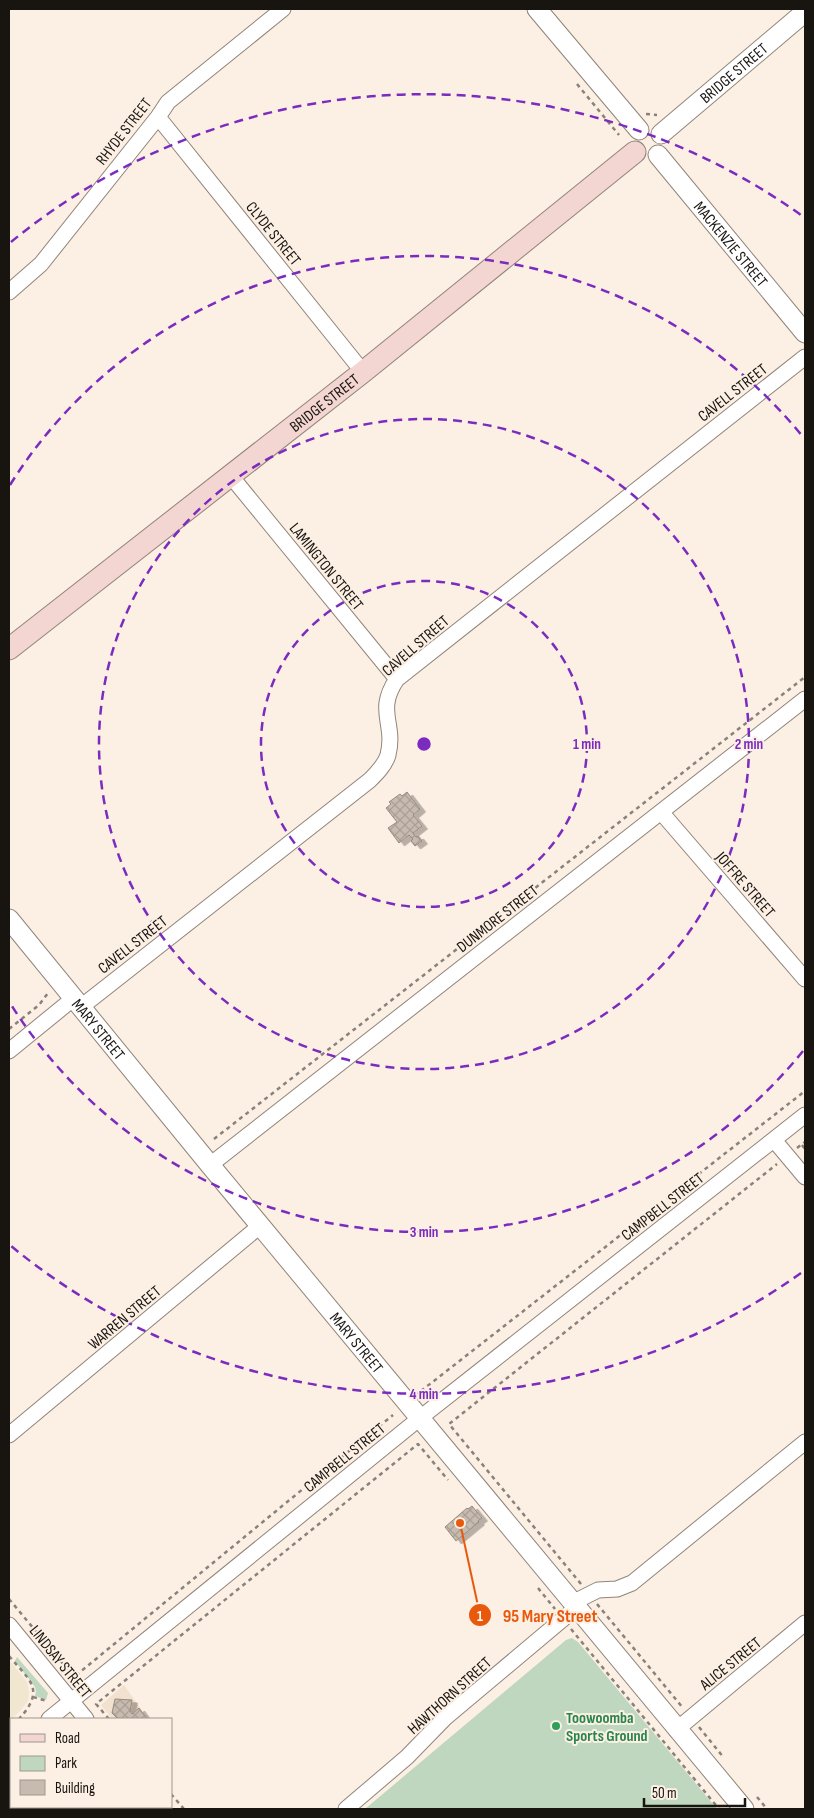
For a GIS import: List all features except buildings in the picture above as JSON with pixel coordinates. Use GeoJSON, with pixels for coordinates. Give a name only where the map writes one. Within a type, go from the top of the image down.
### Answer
{"type":"FeatureCollection","features":[{"type":"Feature","properties":{"kind":"main road","name":"BRIDGE STREET"},"geometry":{"type":"LineString","coordinates":[[9,649],[363,372],[635,152]]}},
{"type":"Feature","properties":{"kind":"street","name":"RHYDE STREET"},"geometry":{"type":"LineString","coordinates":[[9,292],[41,264],[168,102],[283,9]]}},
{"type":"Feature","properties":{"kind":"street"},"geometry":{"type":"LineString","coordinates":[[537,9],[642,122],[661,134],[664,145],[658,155],[648,159],[640,157],[635,152],[632,142],[642,122]]}},
{"type":"Feature","properties":{"kind":"street","name":"BRIDGE STREET"},"geometry":{"type":"LineString","coordinates":[[661,134],[805,12]]}},
{"type":"Feature","properties":{"kind":"street","name":"CLYDE STREET"},"geometry":{"type":"LineString","coordinates":[[158,117],[363,372]]}},
{"type":"Feature","properties":{"kind":"street","name":"MACKENZIE STREET"},"geometry":{"type":"LineString","coordinates":[[658,155],[805,333]]}},
{"type":"Feature","properties":{"kind":"street","name":"CAVELL STREET"},"geometry":{"type":"LineString","coordinates":[[9,1051],[77,1002],[370,780],[381,769],[388,756],[386,702],[389,691],[397,679],[805,357]]}},
{"type":"Feature","properties":{"kind":"street","name":"LAMINGTON STREET"},"geometry":{"type":"LineString","coordinates":[[230,475],[397,679]]}},
{"type":"Feature","properties":{"kind":"street","name":"DUNMORE STREET"},"geometry":{"type":"LineString","coordinates":[[210,1165],[805,699]]}},
{"type":"Feature","properties":{"kind":"street","name":"JOFFRE STREET"},"geometry":{"type":"LineString","coordinates":[[661,812],[805,979]]}},
{"type":"Feature","properties":{"kind":"street","name":"MARY STREET"},"geometry":{"type":"LineString","coordinates":[[9,919],[676,1730],[749,1802]]}},
{"type":"Feature","properties":{"kind":"street","name":"CAMPBELL STREET"},"geometry":{"type":"LineString","coordinates":[[50,1718],[420,1418],[805,1115]]}},
{"type":"Feature","properties":{"kind":"street"},"geometry":{"type":"LineString","coordinates":[[774,1140],[805,1178]]}},
{"type":"Feature","properties":{"kind":"street","name":"WARREN STREET"},"geometry":{"type":"LineString","coordinates":[[9,1435],[261,1225]]}},
{"type":"Feature","properties":{"kind":"street","name":"HAWTHORN STREET"},"geometry":{"type":"LineString","coordinates":[[346,1809],[407,1757],[445,1718],[589,1594],[598,1590],[617,1589],[632,1583],[805,1442]]}},
{"type":"Feature","properties":{"kind":"street","name":"ALICE STREET"},"geometry":{"type":"LineString","coordinates":[[676,1730],[805,1623]]}},
{"type":"Feature","properties":{"kind":"street","name":"LINDSAY STREET"},"geometry":{"type":"LineString","coordinates":[[9,1625],[85,1718]]}},
{"type":"Feature","properties":{"kind":"path"},"geometry":{"type":"LineString","coordinates":[[577,84],[619,135]]}},
{"type":"Feature","properties":{"kind":"path"},"geometry":{"type":"LineString","coordinates":[[642,122],[657,115]]}},
{"type":"Feature","properties":{"kind":"path"},"geometry":{"type":"LineString","coordinates":[[214,1139],[805,677]]}},
{"type":"Feature","properties":{"kind":"path"},"geometry":{"type":"LineString","coordinates":[[9,1029],[39,1005],[48,993]]}},
{"type":"Feature","properties":{"kind":"path"},"geometry":{"type":"LineString","coordinates":[[421,1392],[805,1091]]}},
{"type":"Feature","properties":{"kind":"path"},"geometry":{"type":"LineString","coordinates":[[729,1763],[449,1424],[805,1142]]}},
{"type":"Feature","properties":{"kind":"path"},"geometry":{"type":"LineString","coordinates":[[802,1145],[805,1149]]}},
{"type":"Feature","properties":{"kind":"path"},"geometry":{"type":"LineString","coordinates":[[9,1599],[74,1676],[392,1415]]}},
{"type":"Feature","properties":{"kind":"path"},"geometry":{"type":"LineString","coordinates":[[108,1718],[96,1704],[418,1444]]}},
{"type":"Feature","properties":{"kind":"path"},"geometry":{"type":"LineString","coordinates":[[573,1631],[720,1809]]}},
{"type":"Feature","properties":{"kind":"path"},"geometry":{"type":"LineString","coordinates":[[9,1656],[32,1684],[33,1698],[20,1718]]}},
{"type":"Feature","properties":{"kind":"path"},"geometry":{"type":"LineString","coordinates":[[33,1698],[48,1701]]}},
{"type":"Feature","properties":{"kind":"path"},"geometry":{"type":"LineString","coordinates":[[172,1795],[184,1809]]}},
{"type":"Feature","properties":{"kind":"path"},"geometry":{"type":"LineString","coordinates":[[749,1802],[767,1809]]}},
{"type":"Feature","properties":{"kind":"shaded area"},"geometry":{"type":"Polygon","coordinates":[[[9,1660],[27,1682],[29,1692],[28,1701],[13,1718],[10,1718],[9,1722],[9,1660]]]}},
{"type":"Feature","properties":{"kind":"shaded area"},"geometry":{"type":"Polygon","coordinates":[[[124,1685],[147,1718],[111,1718],[101,1705],[124,1685]]]}},
{"type":"Feature","properties":{"kind":"green space","name":"Toowoomba Sports Ground"},"geometry":{"type":"Polygon","coordinates":[[[572,1638],[578,1642],[717,1809],[365,1809],[566,1640],[572,1638]]]}},
{"type":"Feature","properties":{"kind":"green space"},"geometry":{"type":"Polygon","coordinates":[[[17,1657],[48,1693],[46,1700],[35,1696],[35,1687],[15,1661],[17,1657]]]}},
{"type":"Feature","properties":{"kind":"green space"},"geometry":{"type":"Polygon","coordinates":[[[9,1778],[10,1808],[133,1809],[9,1809],[9,1778]]]}},
{"type":"Feature","properties":{"kind":"place","name":"95 Mary Street"},"geometry":{"type":"Point","coordinates":[460,1523]}},
{"type":"Feature","properties":{"kind":"place","name":"Toowoomba Sports Ground"},"geometry":{"type":"Point","coordinates":[556,1726]}}]}
